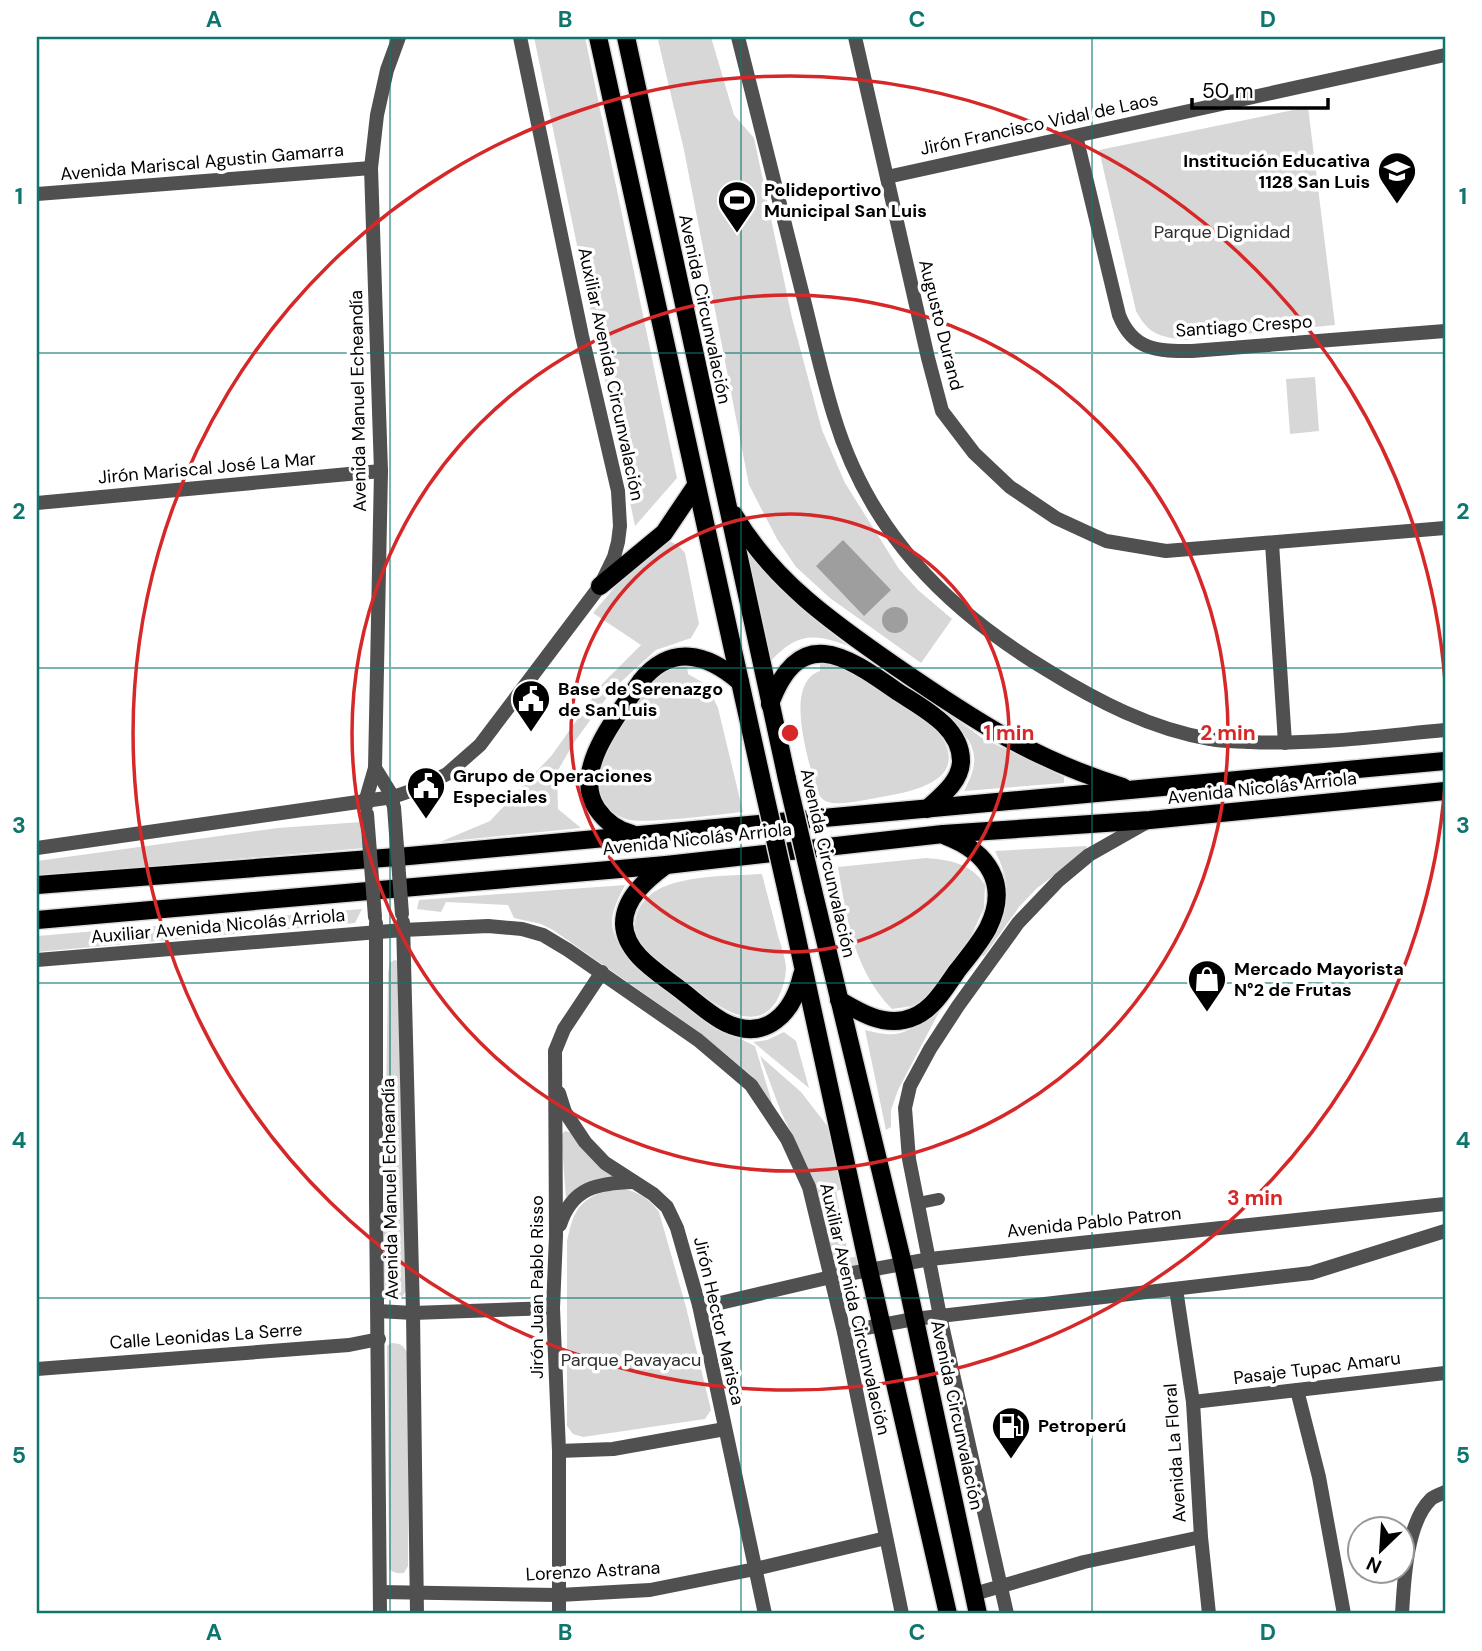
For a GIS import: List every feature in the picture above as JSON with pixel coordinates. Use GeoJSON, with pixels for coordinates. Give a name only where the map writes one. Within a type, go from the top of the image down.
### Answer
{"type":"FeatureCollection","features":[{"type":"Feature","properties":{"kind":"main road"},"geometry":{"type":"LineString","coordinates":[[598,37],[695,487],[948,1614]]}},
{"type":"Feature","properties":{"kind":"main road","name":"Avenida Circunvalación"},"geometry":{"type":"LineString","coordinates":[[626,37],[770,704],[903,1264],[978,1614]]}},
{"type":"Feature","properties":{"kind":"main road"},"geometry":{"type":"LineString","coordinates":[[600,586],[664,533],[695,487]]}},
{"type":"Feature","properties":{"kind":"main road"},"geometry":{"type":"LineString","coordinates":[[724,496],[744,533],[774,570],[821,613],[860,642],[966,716],[1005,739],[1047,760],[1132,790]]}},
{"type":"Feature","properties":{"kind":"main road"},"geometry":{"type":"LineString","coordinates":[[770,704],[790,666],[803,658],[830,654],[861,666],[942,722],[957,742],[961,758],[959,772],[950,787],[927,809]]}},
{"type":"Feature","properties":{"kind":"main road"},"geometry":{"type":"LineString","coordinates":[[635,835],[605,819],[594,804],[588,783],[589,771],[597,752],[641,681],[665,660],[685,656],[709,661],[740,682]]}},
{"type":"Feature","properties":{"kind":"main road","name":"Avenida Nicolás Arriola"},"geometry":{"type":"LineString","coordinates":[[37,885],[409,856],[1445,761]]}},
{"type":"Feature","properties":{"kind":"main road","name":"Avenida Nicolás Arriola"},"geometry":{"type":"LineString","coordinates":[[37,920],[666,865],[943,834],[1150,820],[1445,791]]}},
{"type":"Feature","properties":{"kind":"main road"},"geometry":{"type":"LineString","coordinates":[[839,1000],[862,1013],[884,1020],[902,1021],[915,1017],[937,1000],[982,938],[991,922],[996,902],[997,893],[990,867],[971,848],[943,834]]}},
{"type":"Feature","properties":{"kind":"main road"},"geometry":{"type":"LineString","coordinates":[[666,865],[643,885],[629,904],[624,923],[625,934],[638,956],[716,1017],[745,1030],[766,1027],[782,1015],[795,997],[803,971]]}},
{"type":"Feature","properties":{"kind":"street","name":"Avenida Manuel Echeandía"},"geometry":{"type":"LineString","coordinates":[[380,1614],[376,924],[366,807],[375,768],[381,471],[371,168],[377,115],[387,70],[399,37]]}},
{"type":"Feature","properties":{"kind":"street","name":"Auxiliar Avenida Circunvalación"},"geometry":{"type":"LineString","coordinates":[[393,802],[447,774],[480,745],[600,586],[614,557],[621,526],[621,508],[613,469],[582,336],[520,37]]}},
{"type":"Feature","properties":{"kind":"street"},"geometry":{"type":"LineString","coordinates":[[738,37],[834,417],[860,483],[881,520],[906,555],[947,598],[998,639],[1092,697],[1126,714],[1169,730],[1212,740],[1285,743],[1445,730]]}},
{"type":"Feature","properties":{"kind":"street","name":"Augusto Durand"},"geometry":{"type":"LineString","coordinates":[[855,37],[942,411],[983,461],[1010,487],[1056,519],[1106,541],[1166,551],[1445,528]]}},
{"type":"Feature","properties":{"kind":"street","name":"Jirón Francisco Vidal de Laos"},"geometry":{"type":"LineString","coordinates":[[887,177],[1445,55]]}},
{"type":"Feature","properties":{"kind":"street","name":"Santiago Crespo"},"geometry":{"type":"LineString","coordinates":[[1076,136],[1119,315],[1135,341],[1161,351],[1192,351],[1445,331]]}},
{"type":"Feature","properties":{"kind":"street","name":"Avenida Mariscal Agustin Gamarra"},"geometry":{"type":"LineString","coordinates":[[37,194],[371,168]]}},
{"type":"Feature","properties":{"kind":"street","name":"Jirón Mariscal José La Mar"},"geometry":{"type":"LineString","coordinates":[[37,503],[381,471]]}},
{"type":"Feature","properties":{"kind":"street"},"geometry":{"type":"LineString","coordinates":[[1272,543],[1285,743]]}},
{"type":"Feature","properties":{"kind":"street","name":"Avenida Manuel Echeandía"},"geometry":{"type":"LineString","coordinates":[[375,768],[393,802],[403,930],[413,1313],[417,1614]]}},
{"type":"Feature","properties":{"kind":"street"},"geometry":{"type":"LineString","coordinates":[[37,848],[393,802]]}},
{"type":"Feature","properties":{"kind":"street"},"geometry":{"type":"LineString","coordinates":[[1007,1614],[940,1316],[909,1159],[905,1108],[910,1086],[930,1049],[1003,944],[1039,900],[1089,855],[1150,820]]}},
{"type":"Feature","properties":{"kind":"street","name":"Auxiliar Avenida Nicolás Arriola"},"geometry":{"type":"LineString","coordinates":[[37,960],[376,924],[403,930]]}},
{"type":"Feature","properties":{"kind":"street","name":"Auxiliar Avenida Circunvalación"},"geometry":{"type":"LineString","coordinates":[[403,930],[488,926],[522,929],[543,935],[602,972],[698,1040],[751,1085],[787,1139],[809,1187],[844,1332],[902,1614]]}},
{"type":"Feature","properties":{"kind":"street","name":"Jirón Juan Pablo Risso"},"geometry":{"type":"LineString","coordinates":[[559,1614],[559,1451],[553,1308],[556,1236],[555,1051],[564,1029],[602,972]]}},
{"type":"Feature","properties":{"kind":"street","name":"Jirón Hector Marisca"},"geometry":{"type":"LineString","coordinates":[[555,1082],[565,1112],[585,1142],[606,1163],[653,1194],[667,1207],[677,1228],[699,1305],[765,1614]]}},
{"type":"Feature","properties":{"kind":"street"},"geometry":{"type":"LineString","coordinates":[[556,1236],[564,1212],[574,1199],[589,1188],[607,1183],[634,1182]]}},
{"type":"Feature","properties":{"kind":"street"},"geometry":{"type":"LineString","coordinates":[[919,1203],[939,1199]]}},
{"type":"Feature","properties":{"kind":"street","name":"Avenida Pablo Patron"},"geometry":{"type":"LineString","coordinates":[[831,1277],[930,1259],[1445,1204]]}},
{"type":"Feature","properties":{"kind":"street"},"geometry":{"type":"LineString","coordinates":[[844,1332],[914,1319],[1311,1273],[1445,1231]]}},
{"type":"Feature","properties":{"kind":"street"},"geometry":{"type":"LineString","coordinates":[[699,1305],[720,1303],[831,1277]]}},
{"type":"Feature","properties":{"kind":"street","name":"Avenida La Floral"},"geometry":{"type":"LineString","coordinates":[[1176,1289],[1193,1402],[1201,1537],[1209,1614]]}},
{"type":"Feature","properties":{"kind":"street"},"geometry":{"type":"LineString","coordinates":[[378,1311],[413,1313],[553,1308]]}},
{"type":"Feature","properties":{"kind":"street","name":"Calle Leonidas La Serre"},"geometry":{"type":"LineString","coordinates":[[37,1369],[349,1345],[379,1339]]}},
{"type":"Feature","properties":{"kind":"street","name":"Pasaje Tupac Amaru"},"geometry":{"type":"LineString","coordinates":[[1193,1402],[1445,1373]]}},
{"type":"Feature","properties":{"kind":"street"},"geometry":{"type":"LineString","coordinates":[[1297,1390],[1319,1478],[1344,1614]]}},
{"type":"Feature","properties":{"kind":"street"},"geometry":{"type":"LineString","coordinates":[[559,1451],[613,1449],[725,1429]]}},
{"type":"Feature","properties":{"kind":"street"},"geometry":{"type":"LineString","coordinates":[[1402,1614],[1406,1567],[1416,1525],[1431,1498],[1445,1492]]}},
{"type":"Feature","properties":{"kind":"street"},"geometry":{"type":"LineString","coordinates":[[974,1594],[1084,1562],[1201,1537]]}},
{"type":"Feature","properties":{"kind":"street","name":"Lorenzo Astrana"},"geometry":{"type":"LineString","coordinates":[[380,1592],[559,1595],[650,1590],[886,1538]]}},
{"type":"Feature","properties":{"kind":"green space"},"geometry":{"type":"Polygon","coordinates":[[[534,37],[585,37],[677,478],[635,526],[534,37]]]}},
{"type":"Feature","properties":{"kind":"green space","name":"Polideportivo Municipal San Luis"},"geometry":{"type":"Polygon","coordinates":[[[670,37],[711,37],[734,115],[754,138],[792,318],[822,430],[845,483],[899,569],[918,590],[952,619],[921,663],[830,598],[796,567],[777,539],[749,485],[684,150],[658,40],[670,37]]]}},
{"type":"Feature","properties":{"kind":"green space","name":"Parque Dignidad"},"geometry":{"type":"Polygon","coordinates":[[[1308,107],[1335,325],[1184,340],[1150,330],[1136,311],[1099,150],[1308,107]]]}},
{"type":"Feature","properties":{"kind":"green space"},"geometry":{"type":"Polygon","coordinates":[[[1315,377],[1319,431],[1290,434],[1286,379],[1315,377]]]}},
{"type":"Feature","properties":{"kind":"green space"},"geometry":{"type":"Polygon","coordinates":[[[669,541],[678,545],[685,553],[699,624],[691,638],[656,650],[613,689],[575,741],[557,772],[558,809],[581,828],[440,842],[490,821],[552,755],[603,683],[641,645],[593,613],[620,581],[669,541]]]}},
{"type":"Feature","properties":{"kind":"green space"},"geometry":{"type":"Polygon","coordinates":[[[744,542],[772,581],[805,612],[848,646],[824,639],[805,638],[787,646],[769,663],[744,542]]]}},
{"type":"Feature","properties":{"kind":"green space"},"geometry":{"type":"Polygon","coordinates":[[[820,662],[830,662],[857,674],[931,725],[941,736],[948,751],[948,764],[943,774],[933,782],[893,795],[840,803],[823,799],[817,792],[809,763],[801,708],[803,691],[809,679],[820,671],[820,662]]]}},
{"type":"Feature","properties":{"kind":"green space"},"geometry":{"type":"Polygon","coordinates":[[[682,664],[687,666],[688,674],[707,685],[718,708],[743,812],[664,820],[626,819],[609,810],[600,798],[597,784],[604,754],[649,681],[663,670],[682,664]]]}},
{"type":"Feature","properties":{"kind":"green space"},"geometry":{"type":"Polygon","coordinates":[[[940,707],[982,738],[1064,777],[1064,783],[964,791],[971,777],[974,754],[966,737],[940,707]]]}},
{"type":"Feature","properties":{"kind":"green space"},"geometry":{"type":"Polygon","coordinates":[[[361,822],[365,848],[37,876],[37,861],[278,828],[361,822]]]}},
{"type":"Feature","properties":{"kind":"green space"},"geometry":{"type":"Polygon","coordinates":[[[1086,846],[1088,850],[1037,888],[1019,907],[984,956],[981,955],[997,928],[1006,905],[1006,880],[995,851],[1086,846]]]}},
{"type":"Feature","properties":{"kind":"green space"},"geometry":{"type":"Polygon","coordinates":[[[926,858],[952,862],[973,872],[985,885],[984,908],[963,953],[926,999],[912,1006],[892,1009],[879,994],[860,960],[849,924],[838,867],[926,858]]]}},
{"type":"Feature","properties":{"kind":"green space"},"geometry":{"type":"Polygon","coordinates":[[[762,874],[785,959],[785,976],[776,1002],[767,1012],[744,1016],[721,1007],[653,960],[638,940],[636,919],[645,900],[668,885],[716,876],[762,874]]]}},
{"type":"Feature","properties":{"kind":"green space"},"geometry":{"type":"Polygon","coordinates":[[[625,885],[612,918],[612,927],[619,944],[635,965],[712,1025],[755,1046],[773,1106],[752,1076],[699,1032],[553,930],[541,924],[514,918],[508,905],[446,902],[441,912],[417,909],[419,900],[625,885]]]}},
{"type":"Feature","properties":{"kind":"green space"},"geometry":{"type":"Polygon","coordinates":[[[362,909],[355,923],[37,952],[37,936],[362,909]]]}},
{"type":"Feature","properties":{"kind":"green space"},"geometry":{"type":"Polygon","coordinates":[[[398,961],[406,1291],[400,1300],[388,1299],[383,1293],[388,973],[390,962],[398,961]]]}},
{"type":"Feature","properties":{"kind":"green space"},"geometry":{"type":"Polygon","coordinates":[[[936,1008],[939,1012],[898,1090],[891,1110],[891,1127],[886,1130],[865,1030],[888,1034],[905,1032],[936,1008]]]}},
{"type":"Feature","properties":{"kind":"green space"},"geometry":{"type":"Polygon","coordinates":[[[784,1032],[796,1041],[809,1088],[753,1042],[767,1040],[784,1032]]]}},
{"type":"Feature","properties":{"kind":"green space"},"geometry":{"type":"Polygon","coordinates":[[[760,1056],[801,1092],[832,1132],[844,1189],[836,1191],[849,1258],[859,1256],[862,1267],[835,1273],[813,1178],[781,1112],[760,1056]]]}},
{"type":"Feature","properties":{"kind":"green space"},"geometry":{"type":"Polygon","coordinates":[[[565,1131],[572,1133],[616,1176],[566,1197],[561,1135],[565,1131]]]}},
{"type":"Feature","properties":{"kind":"green space","name":"Parque Pavayacu"},"geometry":{"type":"Polygon","coordinates":[[[613,1187],[639,1194],[659,1212],[711,1410],[705,1419],[583,1437],[573,1434],[567,1426],[567,1241],[572,1220],[580,1206],[593,1196],[613,1187]]]}},
{"type":"Feature","properties":{"kind":"green space"},"geometry":{"type":"Polygon","coordinates":[[[391,1343],[403,1346],[409,1357],[408,1566],[404,1573],[389,1569],[387,1346],[391,1343]]]}},
{"type":"Feature","properties":{"kind":"shaded area"},"geometry":{"type":"Polygon","coordinates":[[[843,540],[891,590],[864,616],[816,566],[843,540]]]}},
{"type":"Feature","properties":{"kind":"shaded area"},"geometry":{"type":"Polygon","coordinates":[[[895,607],[904,611],[908,620],[904,629],[895,633],[886,629],[882,620],[886,611],[895,607]]]}},
{"type":"Feature","properties":{"kind":"place","name":"Institución Educativa 1128 San Luis"},"geometry":{"type":"Point","coordinates":[1397,205]}},
{"type":"Feature","properties":{"kind":"place","name":"Polideportivo Municipal San Luis"},"geometry":{"type":"Point","coordinates":[737,234]}},
{"type":"Feature","properties":{"kind":"place","name":"Base de Serenazgo de San Luis"},"geometry":{"type":"Point","coordinates":[531,733]}},
{"type":"Feature","properties":{"kind":"place","name":"Grupo de Operaciones Especiales"},"geometry":{"type":"Point","coordinates":[426,820]}},
{"type":"Feature","properties":{"kind":"place","name":"Mercado Mayorista N°2 de Frutas"},"geometry":{"type":"Point","coordinates":[1207,1013]}},
{"type":"Feature","properties":{"kind":"place","name":"Petroperú"},"geometry":{"type":"Point","coordinates":[1011,1460]}}]}
